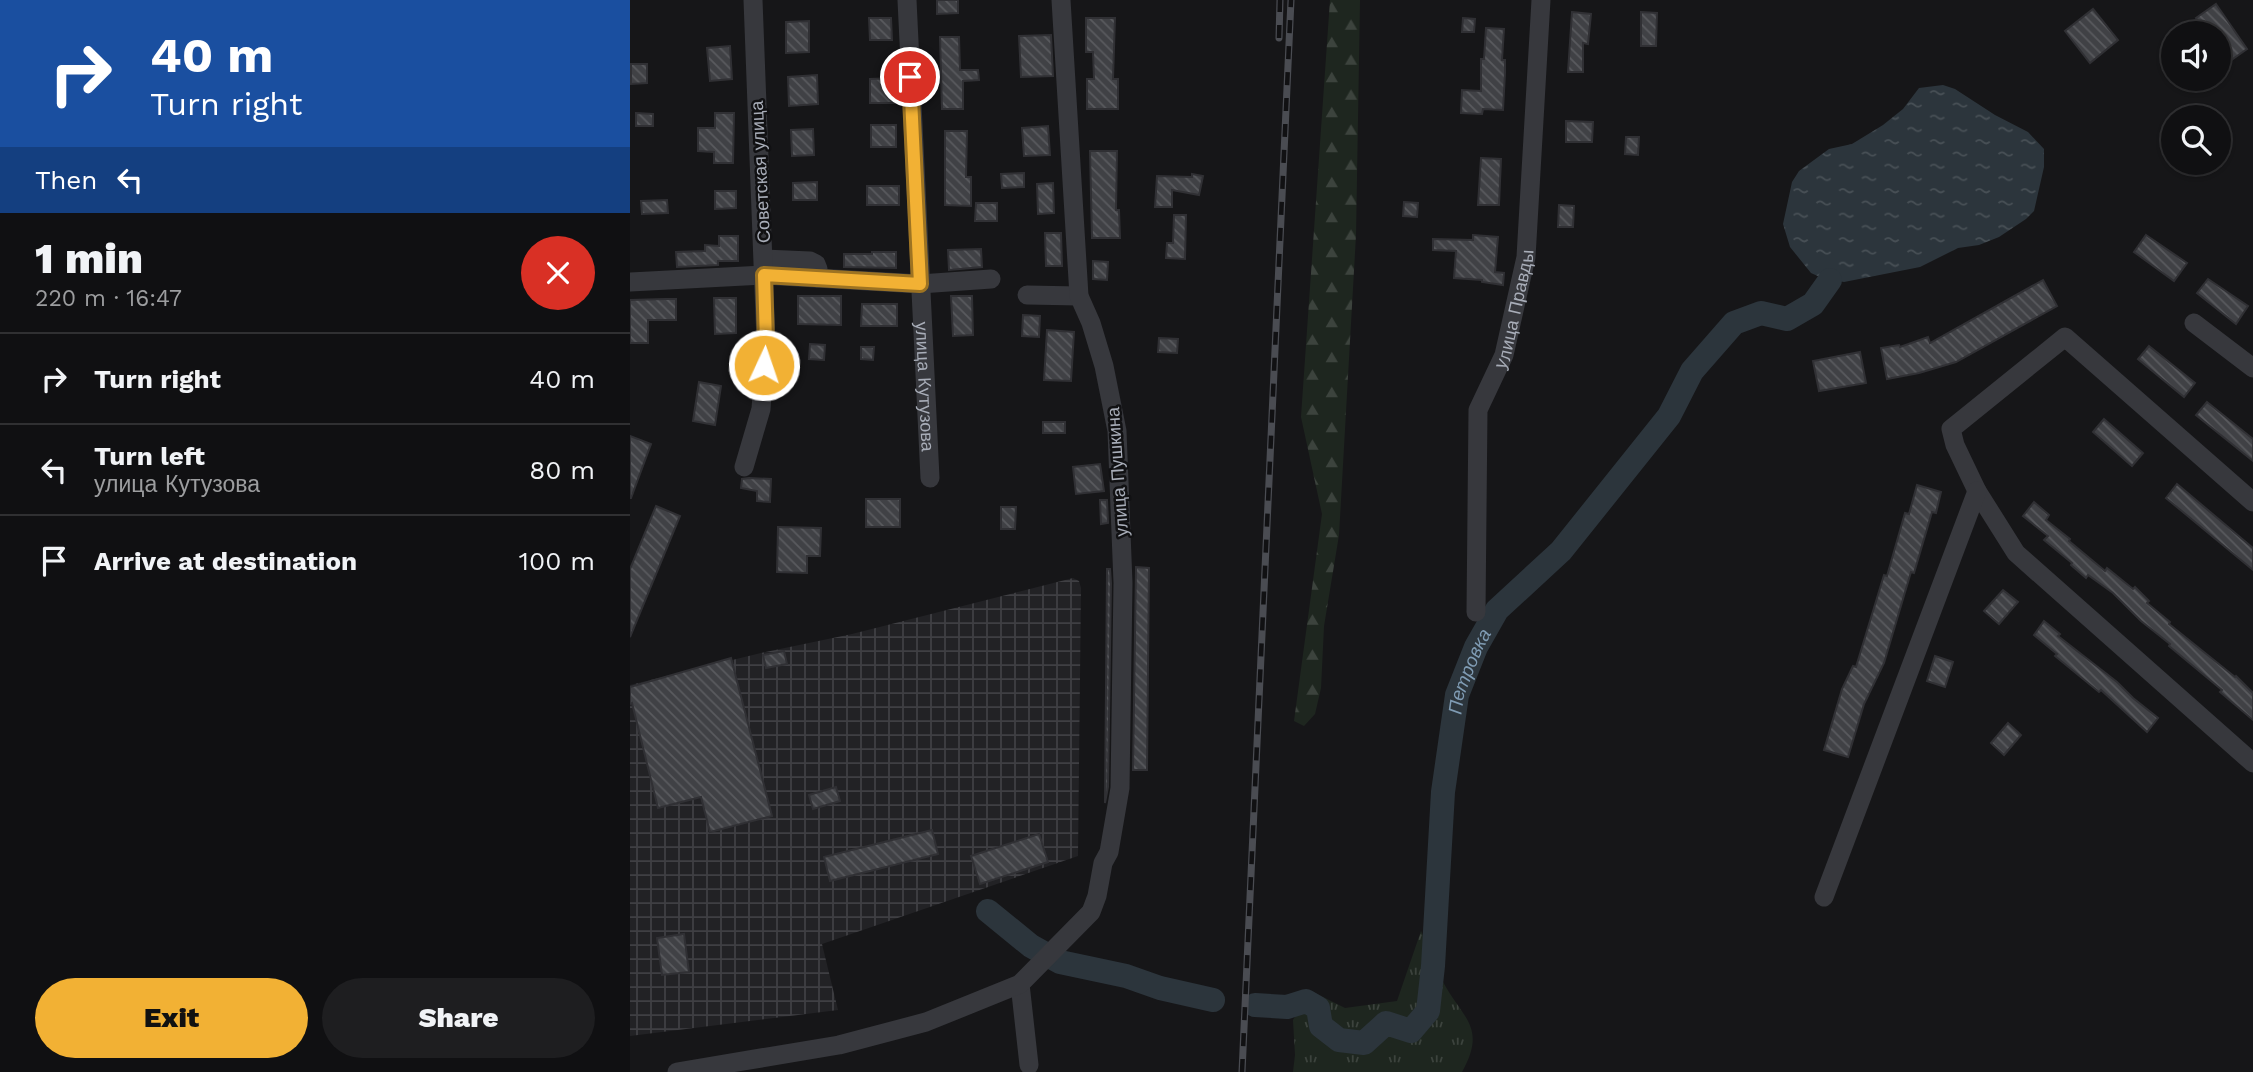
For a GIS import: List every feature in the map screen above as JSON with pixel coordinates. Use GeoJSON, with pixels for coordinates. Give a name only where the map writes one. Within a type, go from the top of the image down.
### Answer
{"type":"FeatureCollection","features":[{"type":"Feature","properties":{"kind":"street","name":"Советская улица"},"geometry":{"type":"LineString","coordinates":[[744,467],[761,409],[766,342],[752,0]]}},
{"type":"Feature","properties":{"kind":"street","name":"улица Кутузова"},"geometry":{"type":"LineString","coordinates":[[906,0],[930,478]]}},
{"type":"Feature","properties":{"kind":"street","name":"улица Пушкина"},"geometry":{"type":"LineString","coordinates":[[1020,984],[1091,912],[1103,863],[1109,852],[1120,788],[1123,583],[1117,431],[1104,366],[1091,323],[1079,296],[1061,0]]}},
{"type":"Feature","properties":{"kind":"street","name":"улица Правды"},"geometry":{"type":"LineString","coordinates":[[1476,612],[1478,410],[1504,355],[1526,257],[1541,0]]}},
{"type":"Feature","properties":{"kind":"street"},"geometry":{"type":"LineString","coordinates":[[630,282],[764,267],[817,278],[920,284],[991,279]]}},
{"type":"Feature","properties":{"kind":"street"},"geometry":{"type":"LineString","coordinates":[[1027,295],[1079,296]]}},
{"type":"Feature","properties":{"kind":"street"},"geometry":{"type":"LineString","coordinates":[[2194,323],[2253,368]]}},
{"type":"Feature","properties":{"kind":"street"},"geometry":{"type":"LineString","coordinates":[[2253,502],[2064,337],[1951,429],[1955,445],[1977,491],[2016,553],[2253,763]]}},
{"type":"Feature","properties":{"kind":"street"},"geometry":{"type":"LineString","coordinates":[[1825,897],[1977,491]]}},
{"type":"Feature","properties":{"kind":"street"},"geometry":{"type":"LineString","coordinates":[[677,1072],[839,1045],[926,1022],[1020,984],[1029,1065]]}},
{"type":"Feature","properties":{"kind":"shaded area"},"geometry":{"type":"Polygon","coordinates":[[[1073,578],[1079,581],[1081,588],[1078,856],[822,944],[838,1010],[630,1036],[630,685],[852,634],[1073,578]]]}},
{"type":"Feature","properties":{"kind":"green space"},"geometry":{"type":"Polygon","coordinates":[[[1330,0],[1360,0],[1356,235],[1339,535],[1324,626],[1321,688],[1315,714],[1304,726],[1294,721],[1322,514],[1301,417],[1330,0]]]}},
{"type":"Feature","properties":{"kind":"green space"},"geometry":{"type":"Polygon","coordinates":[[[1421,931],[1443,982],[1464,1015],[1472,1034],[1469,1057],[1462,1072],[1293,1072],[1293,1020],[1311,991],[1345,1008],[1397,1001],[1421,931]]]}},
{"type":"Feature","properties":{"kind":"water"},"geometry":{"type":"Polygon","coordinates":[[[1943,85],[1955,89],[1995,115],[2028,132],[2044,149],[2044,167],[2034,211],[1999,237],[1979,245],[1958,248],[1920,267],[1844,282],[1811,273],[1790,247],[1783,224],[1792,182],[1799,171],[1829,149],[1852,144],[1883,125],[1903,109],[1919,88],[1943,85]]]}},
{"type":"Feature","properties":{"kind":"building"},"geometry":{"type":"Polygon","coordinates":[[[937,0],[958,0],[958,13],[937,14],[937,0]]]}},
{"type":"Feature","properties":{"kind":"building"},"geometry":{"type":"Polygon","coordinates":[[[2216,4],[2228,21],[2198,21],[2196,18],[2216,4]]]}},
{"type":"Feature","properties":{"kind":"building"},"geometry":{"type":"Polygon","coordinates":[[[2093,9],[2118,40],[2090,63],[2065,31],[2093,9]]]}},
{"type":"Feature","properties":{"kind":"building"},"geometry":{"type":"Polygon","coordinates":[[[1572,12],[1591,14],[1588,44],[1583,43],[1583,72],[1568,72],[1572,12]]]}},
{"type":"Feature","properties":{"kind":"building"},"geometry":{"type":"Polygon","coordinates":[[[1641,12],[1657,13],[1656,46],[1641,46],[1641,12]]]}},
{"type":"Feature","properties":{"kind":"building"},"geometry":{"type":"Polygon","coordinates":[[[869,18],[891,18],[892,40],[870,40],[869,18]]]}},
{"type":"Feature","properties":{"kind":"building"},"geometry":{"type":"Polygon","coordinates":[[[1086,18],[1115,18],[1113,79],[1118,79],[1118,109],[1087,109],[1087,79],[1094,79],[1093,52],[1086,52],[1086,18]]]}},
{"type":"Feature","properties":{"kind":"building"},"geometry":{"type":"Polygon","coordinates":[[[1463,18],[1475,19],[1474,32],[1462,32],[1463,18]]]}},
{"type":"Feature","properties":{"kind":"building"},"geometry":{"type":"Polygon","coordinates":[[[809,21],[809,52],[786,53],[786,22],[809,21]]]}},
{"type":"Feature","properties":{"kind":"building"},"geometry":{"type":"Polygon","coordinates":[[[2231,26],[2247,49],[2231,60],[2231,26]]]}},
{"type":"Feature","properties":{"kind":"building"},"geometry":{"type":"Polygon","coordinates":[[[1486,28],[1504,29],[1503,110],[1483,109],[1482,114],[1461,113],[1462,90],[1481,91],[1481,59],[1484,59],[1486,28]]]}},
{"type":"Feature","properties":{"kind":"building"},"geometry":{"type":"Polygon","coordinates":[[[1051,35],[1053,76],[1021,77],[1019,36],[1051,35]]]}},
{"type":"Feature","properties":{"kind":"building"},"geometry":{"type":"Polygon","coordinates":[[[940,37],[959,37],[960,70],[978,70],[979,80],[963,81],[963,109],[942,109],[940,37]]]}},
{"type":"Feature","properties":{"kind":"building"},"geometry":{"type":"Polygon","coordinates":[[[730,46],[732,79],[710,81],[707,48],[730,46]]]}},
{"type":"Feature","properties":{"kind":"building"},"geometry":{"type":"Polygon","coordinates":[[[631,64],[647,64],[647,83],[631,84],[631,64]]]}},
{"type":"Feature","properties":{"kind":"building"},"geometry":{"type":"Polygon","coordinates":[[[817,75],[818,104],[789,106],[788,77],[817,75]]]}},
{"type":"Feature","properties":{"kind":"building"},"geometry":{"type":"Polygon","coordinates":[[[895,78],[895,103],[870,103],[870,79],[895,78]]]}},
{"type":"Feature","properties":{"kind":"building"},"geometry":{"type":"Polygon","coordinates":[[[636,113],[653,114],[653,126],[636,126],[636,113]]]}},
{"type":"Feature","properties":{"kind":"building"},"geometry":{"type":"Polygon","coordinates":[[[715,113],[734,113],[733,163],[714,163],[714,152],[698,151],[698,128],[715,128],[715,113]]]}},
{"type":"Feature","properties":{"kind":"building"},"geometry":{"type":"Polygon","coordinates":[[[1566,121],[1593,122],[1592,142],[1566,142],[1566,121]]]}},
{"type":"Feature","properties":{"kind":"building"},"geometry":{"type":"Polygon","coordinates":[[[871,125],[896,125],[896,147],[871,147],[871,125]]]}},
{"type":"Feature","properties":{"kind":"building"},"geometry":{"type":"Polygon","coordinates":[[[1048,126],[1050,155],[1024,156],[1022,128],[1048,126]]]}},
{"type":"Feature","properties":{"kind":"building"},"geometry":{"type":"Polygon","coordinates":[[[813,129],[814,155],[792,156],[791,130],[813,129]]]}},
{"type":"Feature","properties":{"kind":"building"},"geometry":{"type":"Polygon","coordinates":[[[945,131],[967,131],[966,177],[971,177],[971,206],[945,205],[945,131]]]}},
{"type":"Feature","properties":{"kind":"building"},"geometry":{"type":"Polygon","coordinates":[[[1626,137],[1639,137],[1638,155],[1625,154],[1626,137]]]}},
{"type":"Feature","properties":{"kind":"building"},"geometry":{"type":"Polygon","coordinates":[[[1090,151],[1117,151],[1116,210],[1119,210],[1120,238],[1092,238],[1090,151]]]}},
{"type":"Feature","properties":{"kind":"building"},"geometry":{"type":"Polygon","coordinates":[[[1481,158],[1501,159],[1499,205],[1478,205],[1481,158]]]}},
{"type":"Feature","properties":{"kind":"building"},"geometry":{"type":"Polygon","coordinates":[[[1024,173],[1024,187],[1002,188],[1001,174],[1024,173]]]}},
{"type":"Feature","properties":{"kind":"building"},"geometry":{"type":"Polygon","coordinates":[[[1192,174],[1203,176],[1199,195],[1172,190],[1172,207],[1155,207],[1157,176],[1192,177],[1192,174]]]}},
{"type":"Feature","properties":{"kind":"building"},"geometry":{"type":"Polygon","coordinates":[[[817,182],[817,200],[793,200],[793,183],[817,182]]]}},
{"type":"Feature","properties":{"kind":"building"},"geometry":{"type":"Polygon","coordinates":[[[1053,183],[1054,213],[1038,214],[1037,184],[1053,183]]]}},
{"type":"Feature","properties":{"kind":"building"},"geometry":{"type":"Polygon","coordinates":[[[867,186],[899,186],[899,205],[867,205],[867,186]]]}},
{"type":"Feature","properties":{"kind":"building"},"geometry":{"type":"Polygon","coordinates":[[[715,191],[736,191],[736,208],[715,209],[715,191]]]}},
{"type":"Feature","properties":{"kind":"building"},"geometry":{"type":"Polygon","coordinates":[[[667,200],[668,213],[642,214],[641,201],[667,200]]]}},
{"type":"Feature","properties":{"kind":"building"},"geometry":{"type":"Polygon","coordinates":[[[1404,202],[1418,203],[1417,217],[1403,216],[1404,202]]]}},
{"type":"Feature","properties":{"kind":"building"},"geometry":{"type":"Polygon","coordinates":[[[976,203],[997,203],[997,221],[975,221],[976,203]]]}},
{"type":"Feature","properties":{"kind":"building"},"geometry":{"type":"Polygon","coordinates":[[[1559,205],[1574,206],[1573,227],[1558,227],[1559,205]]]}},
{"type":"Feature","properties":{"kind":"building"},"geometry":{"type":"Polygon","coordinates":[[[1174,215],[1186,215],[1185,259],[1166,258],[1167,243],[1173,243],[1174,215]]]}},
{"type":"Feature","properties":{"kind":"building"},"geometry":{"type":"Polygon","coordinates":[[[1045,233],[1061,233],[1062,266],[1046,266],[1045,233]]]}},
{"type":"Feature","properties":{"kind":"building"},"geometry":{"type":"Polygon","coordinates":[[[1473,235],[1498,237],[1495,272],[1504,273],[1503,285],[1454,278],[1456,251],[1433,250],[1433,239],[1473,240],[1473,235]]]}},
{"type":"Feature","properties":{"kind":"building"},"geometry":{"type":"Polygon","coordinates":[[[2146,235],[2187,263],[2174,281],[2134,252],[2146,235]]]}},
{"type":"Feature","properties":{"kind":"building"},"geometry":{"type":"Polygon","coordinates":[[[719,236],[738,236],[738,261],[677,267],[676,252],[705,251],[705,245],[719,246],[719,236]]]}},
{"type":"Feature","properties":{"kind":"building"},"geometry":{"type":"Polygon","coordinates":[[[981,249],[982,267],[949,270],[948,250],[981,249]]]}},
{"type":"Feature","properties":{"kind":"building"},"geometry":{"type":"Polygon","coordinates":[[[896,252],[896,268],[844,267],[844,254],[896,252]]]}},
{"type":"Feature","properties":{"kind":"building"},"geometry":{"type":"Polygon","coordinates":[[[1093,261],[1108,262],[1107,280],[1093,279],[1093,261]]]}},
{"type":"Feature","properties":{"kind":"building"},"geometry":{"type":"Polygon","coordinates":[[[2208,279],[2248,306],[2236,324],[2197,293],[2208,279]]]}},
{"type":"Feature","properties":{"kind":"building"},"geometry":{"type":"Polygon","coordinates":[[[2043,280],[2057,306],[1956,362],[1887,379],[1881,348],[1900,347],[1928,337],[1930,343],[2043,280]]]}},
{"type":"Feature","properties":{"kind":"building"},"geometry":{"type":"Polygon","coordinates":[[[798,296],[841,296],[841,325],[798,324],[798,296]]]}},
{"type":"Feature","properties":{"kind":"building"},"geometry":{"type":"Polygon","coordinates":[[[951,296],[972,296],[973,335],[953,336],[951,296]]]}},
{"type":"Feature","properties":{"kind":"building"},"geometry":{"type":"Polygon","coordinates":[[[714,298],[736,298],[736,333],[715,334],[714,298]]]}},
{"type":"Feature","properties":{"kind":"building"},"geometry":{"type":"Polygon","coordinates":[[[676,299],[676,320],[648,320],[648,343],[630,343],[630,300],[676,299]]]}},
{"type":"Feature","properties":{"kind":"building"},"geometry":{"type":"Polygon","coordinates":[[[862,304],[897,304],[897,326],[861,326],[862,304]]]}},
{"type":"Feature","properties":{"kind":"building"},"geometry":{"type":"Polygon","coordinates":[[[1023,315],[1040,316],[1039,337],[1022,336],[1023,315]]]}},
{"type":"Feature","properties":{"kind":"building"},"geometry":{"type":"Polygon","coordinates":[[[1047,330],[1074,332],[1071,381],[1044,380],[1047,330]]]}},
{"type":"Feature","properties":{"kind":"building"},"geometry":{"type":"Polygon","coordinates":[[[1159,338],[1178,339],[1177,353],[1158,352],[1159,338]]]}},
{"type":"Feature","properties":{"kind":"building"},"geometry":{"type":"Polygon","coordinates":[[[810,344],[825,345],[824,360],[809,359],[810,344]]]}},
{"type":"Feature","properties":{"kind":"building"},"geometry":{"type":"Polygon","coordinates":[[[2149,346],[2195,383],[2184,397],[2138,359],[2149,346]]]}},
{"type":"Feature","properties":{"kind":"building"},"geometry":{"type":"Polygon","coordinates":[[[861,347],[874,347],[873,360],[861,359],[861,347]]]}},
{"type":"Feature","properties":{"kind":"building"},"geometry":{"type":"Polygon","coordinates":[[[1860,352],[1866,383],[1819,391],[1813,361],[1860,352]]]}},
{"type":"Feature","properties":{"kind":"building"},"geometry":{"type":"Polygon","coordinates":[[[699,382],[721,386],[715,425],[693,421],[699,382]]]}},
{"type":"Feature","properties":{"kind":"building"},"geometry":{"type":"Polygon","coordinates":[[[2207,402],[2253,439],[2253,461],[2196,415],[2207,402]]]}},
{"type":"Feature","properties":{"kind":"building"},"geometry":{"type":"Polygon","coordinates":[[[2104,419],[2143,453],[2132,466],[2093,432],[2104,419]]]}},
{"type":"Feature","properties":{"kind":"building"},"geometry":{"type":"Polygon","coordinates":[[[1043,422],[1065,422],[1065,433],[1043,433],[1043,422]]]}},
{"type":"Feature","properties":{"kind":"building"},"geometry":{"type":"Polygon","coordinates":[[[630,436],[651,444],[631,498],[630,498],[630,436]]]}},
{"type":"Feature","properties":{"kind":"building"},"geometry":{"type":"Polygon","coordinates":[[[1100,464],[1104,491],[1076,494],[1073,467],[1100,464]]]}},
{"type":"Feature","properties":{"kind":"building"},"geometry":{"type":"Polygon","coordinates":[[[742,479],[771,479],[770,502],[757,501],[757,491],[741,488],[742,479]]]}},
{"type":"Feature","properties":{"kind":"building"},"geometry":{"type":"Polygon","coordinates":[[[2177,484],[2253,548],[2253,570],[2166,498],[2177,484]]]}},
{"type":"Feature","properties":{"kind":"building"},"geometry":{"type":"Polygon","coordinates":[[[1917,485],[1941,492],[1936,513],[1932,512],[1914,573],[1911,572],[1884,663],[1864,704],[1848,757],[1824,750],[1842,689],[1853,666],[1856,667],[1884,575],[1887,576],[1905,513],[1909,514],[1917,485]]]}},
{"type":"Feature","properties":{"kind":"building"},"geometry":{"type":"Polygon","coordinates":[[[866,499],[900,499],[900,527],[866,527],[866,499]]]}},
{"type":"Feature","properties":{"kind":"building"},"geometry":{"type":"Polygon","coordinates":[[[1100,500],[1107,500],[1108,523],[1101,524],[1100,500]]]}},
{"type":"Feature","properties":{"kind":"building"},"geometry":{"type":"Polygon","coordinates":[[[2034,502],[2049,515],[2046,520],[2070,539],[2069,541],[2105,571],[2107,568],[2133,589],[2135,587],[2169,624],[2236,676],[2253,693],[2253,720],[2113,593],[2088,575],[2086,578],[2044,540],[2048,536],[2023,516],[2034,502]]]}},
{"type":"Feature","properties":{"kind":"building"},"geometry":{"type":"Polygon","coordinates":[[[656,506],[680,516],[630,637],[630,569],[656,506]]]}},
{"type":"Feature","properties":{"kind":"building"},"geometry":{"type":"Polygon","coordinates":[[[1001,507],[1016,507],[1015,529],[1001,529],[1001,507]]]}},
{"type":"Feature","properties":{"kind":"building"},"geometry":{"type":"Polygon","coordinates":[[[778,527],[821,528],[820,556],[807,556],[807,573],[777,572],[778,527]]]}},
{"type":"Feature","properties":{"kind":"building"},"geometry":{"type":"Polygon","coordinates":[[[1136,567],[1149,568],[1147,770],[1133,770],[1136,567]]]}},
{"type":"Feature","properties":{"kind":"building"},"geometry":{"type":"Polygon","coordinates":[[[1107,569],[1110,569],[1111,583],[1108,787],[1105,803],[1107,569]]]}},
{"type":"Feature","properties":{"kind":"building"},"geometry":{"type":"Polygon","coordinates":[[[2003,590],[2018,602],[1999,624],[1984,611],[2003,590]]]}},
{"type":"Feature","properties":{"kind":"building"},"geometry":{"type":"Polygon","coordinates":[[[2044,621],[2060,634],[2058,636],[2158,718],[2147,732],[2101,690],[2099,692],[2055,656],[2057,654],[2034,635],[2044,621]]]}},
{"type":"Feature","properties":{"kind":"building"},"geometry":{"type":"Polygon","coordinates":[[[784,651],[787,664],[766,668],[763,655],[784,651]]]}},
{"type":"Feature","properties":{"kind":"building"},"geometry":{"type":"Polygon","coordinates":[[[1935,656],[1953,662],[1945,687],[1927,681],[1935,656]]]}},
{"type":"Feature","properties":{"kind":"building"},"geometry":{"type":"Polygon","coordinates":[[[731,658],[772,816],[710,832],[701,797],[658,808],[632,703],[630,704],[630,687],[731,658]]]}},
{"type":"Feature","properties":{"kind":"building"},"geometry":{"type":"Polygon","coordinates":[[[2008,723],[2021,735],[2004,755],[1991,743],[2008,723]]]}},
{"type":"Feature","properties":{"kind":"building"},"geometry":{"type":"Polygon","coordinates":[[[836,787],[840,801],[813,809],[809,795],[836,787]]]}},
{"type":"Feature","properties":{"kind":"building"},"geometry":{"type":"Polygon","coordinates":[[[932,830],[938,854],[830,881],[824,857],[932,830]]]}},
{"type":"Feature","properties":{"kind":"building"},"geometry":{"type":"Polygon","coordinates":[[[1039,834],[1048,862],[980,884],[971,856],[1039,834]]]}},
{"type":"Feature","properties":{"kind":"building"},"geometry":{"type":"Polygon","coordinates":[[[684,934],[689,972],[662,975],[657,938],[684,934]]]}},
{"type":"Feature","properties":{"kind":"waterway","name":"Петровка"},"geometry":{"type":"LineString","coordinates":[[1255,1005],[1287,1007],[1306,1001],[1318,1008],[1321,1026],[1339,1040],[1364,1043],[1386,1023],[1411,1031],[1428,1011],[1443,792],[1457,695],[1476,647],[1497,610],[1561,551],[1669,416],[1692,371],[1734,323],[1761,313],[1787,319],[1813,304],[1830,280]]}},
{"type":"Feature","properties":{"kind":"waterway","name":"Петровка"},"geometry":{"type":"LineString","coordinates":[[988,911],[1031,946],[1060,962],[1126,976],[1160,988],[1213,1000]]}},
{"type":"Feature","properties":{"kind":"railway"},"geometry":{"type":"LineString","coordinates":[[1279,38],[1280,0]]}},
{"type":"Feature","properties":{"kind":"railway"},"geometry":{"type":"LineString","coordinates":[[1242,1072],[1291,0]]}},
{"type":"Feature","properties":{"kind":"route"},"geometry":{"type":"LineString","coordinates":[[764,365],[764,275],[920,284],[910,77]]}}]}
